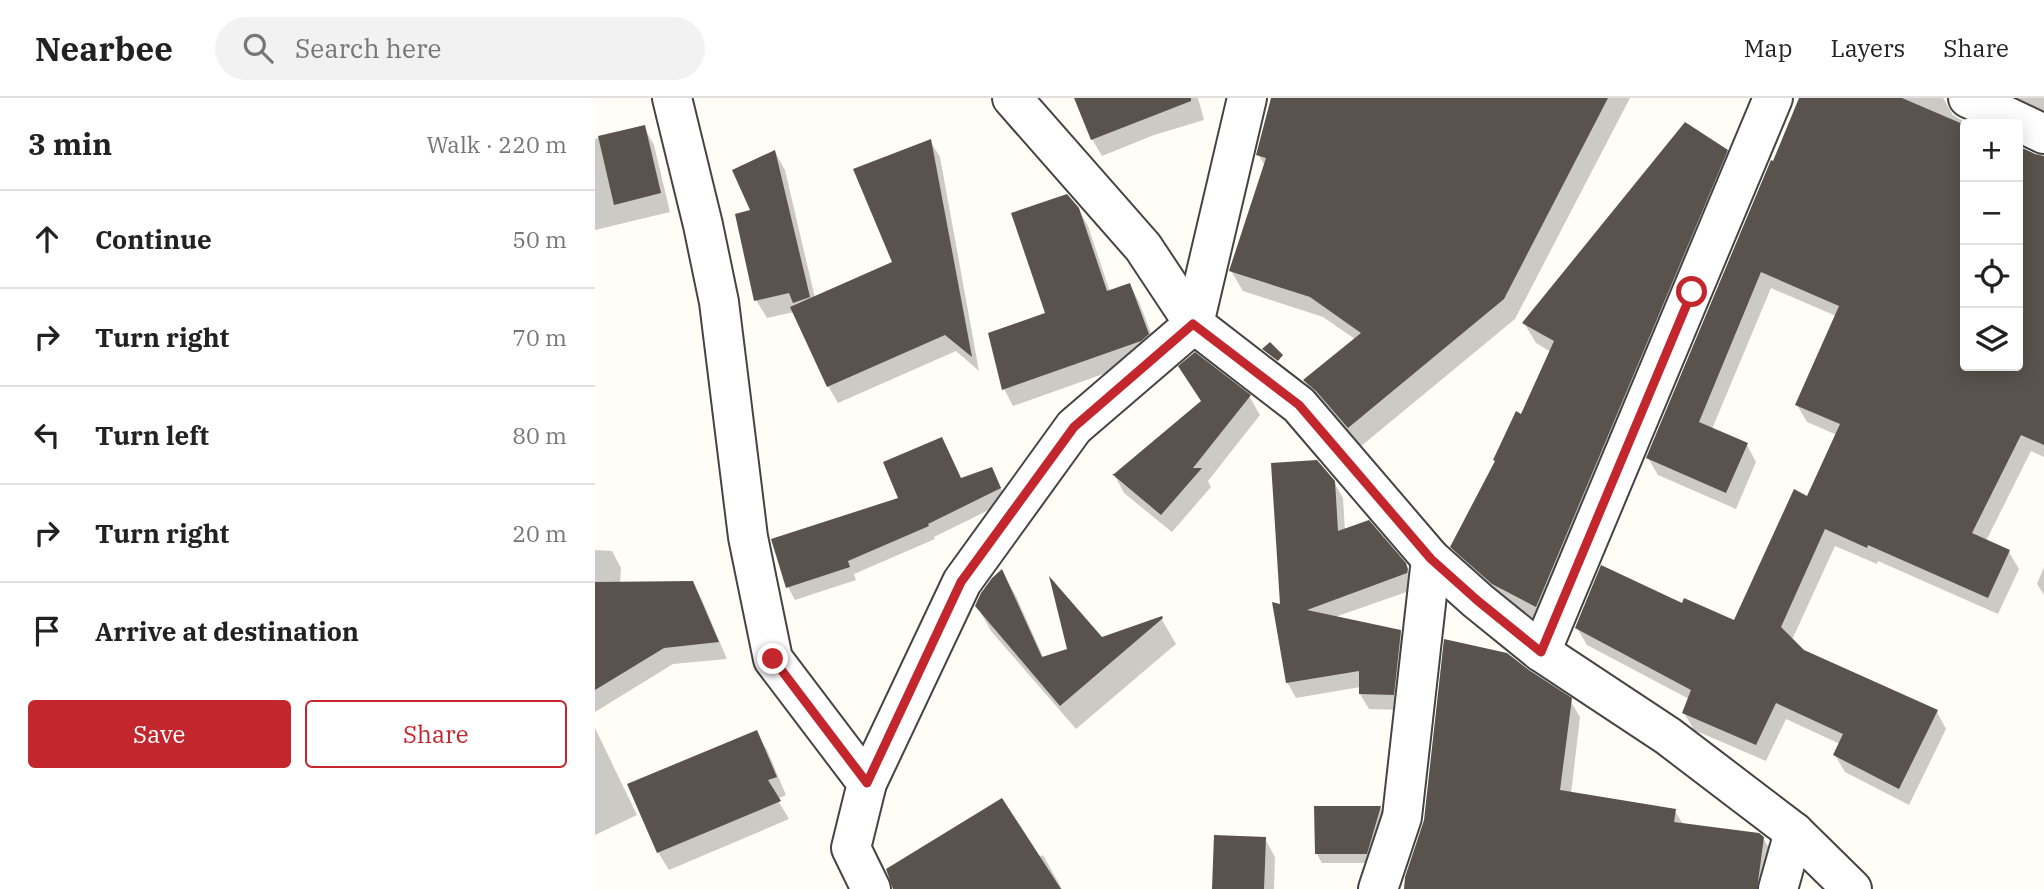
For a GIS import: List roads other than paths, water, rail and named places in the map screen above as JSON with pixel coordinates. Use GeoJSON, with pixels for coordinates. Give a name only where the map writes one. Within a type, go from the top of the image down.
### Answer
{"type":"FeatureCollection","features":[{"type":"Feature","properties":{"kind":"street"},"geometry":{"type":"LineString","coordinates":[[672,98],[719,302],[748,537],[773,659],[867,783]]}},
{"type":"Feature","properties":{"kind":"street"},"geometry":{"type":"LineString","coordinates":[[1012,98],[1143,247],[1193,324],[1299,405],[1431,559],[1541,652],[1668,736],[1794,832],[1852,889]]}},
{"type":"Feature","properties":{"kind":"street"},"geometry":{"type":"LineString","coordinates":[[871,889],[851,848],[867,783],[961,582],[1074,427],[1193,324],[1247,98]]}},
{"type":"Feature","properties":{"kind":"street"},"geometry":{"type":"LineString","coordinates":[[1541,652],[1773,98]]}},
{"type":"Feature","properties":{"kind":"street"},"geometry":{"type":"LineString","coordinates":[[1968,98],[2044,134]]}},
{"type":"Feature","properties":{"kind":"street"},"geometry":{"type":"LineString","coordinates":[[1378,889],[1402,817],[1431,559]]}},
{"type":"Feature","properties":{"kind":"street"},"geometry":{"type":"LineString","coordinates":[[1778,889],[1794,832]]}}]}
